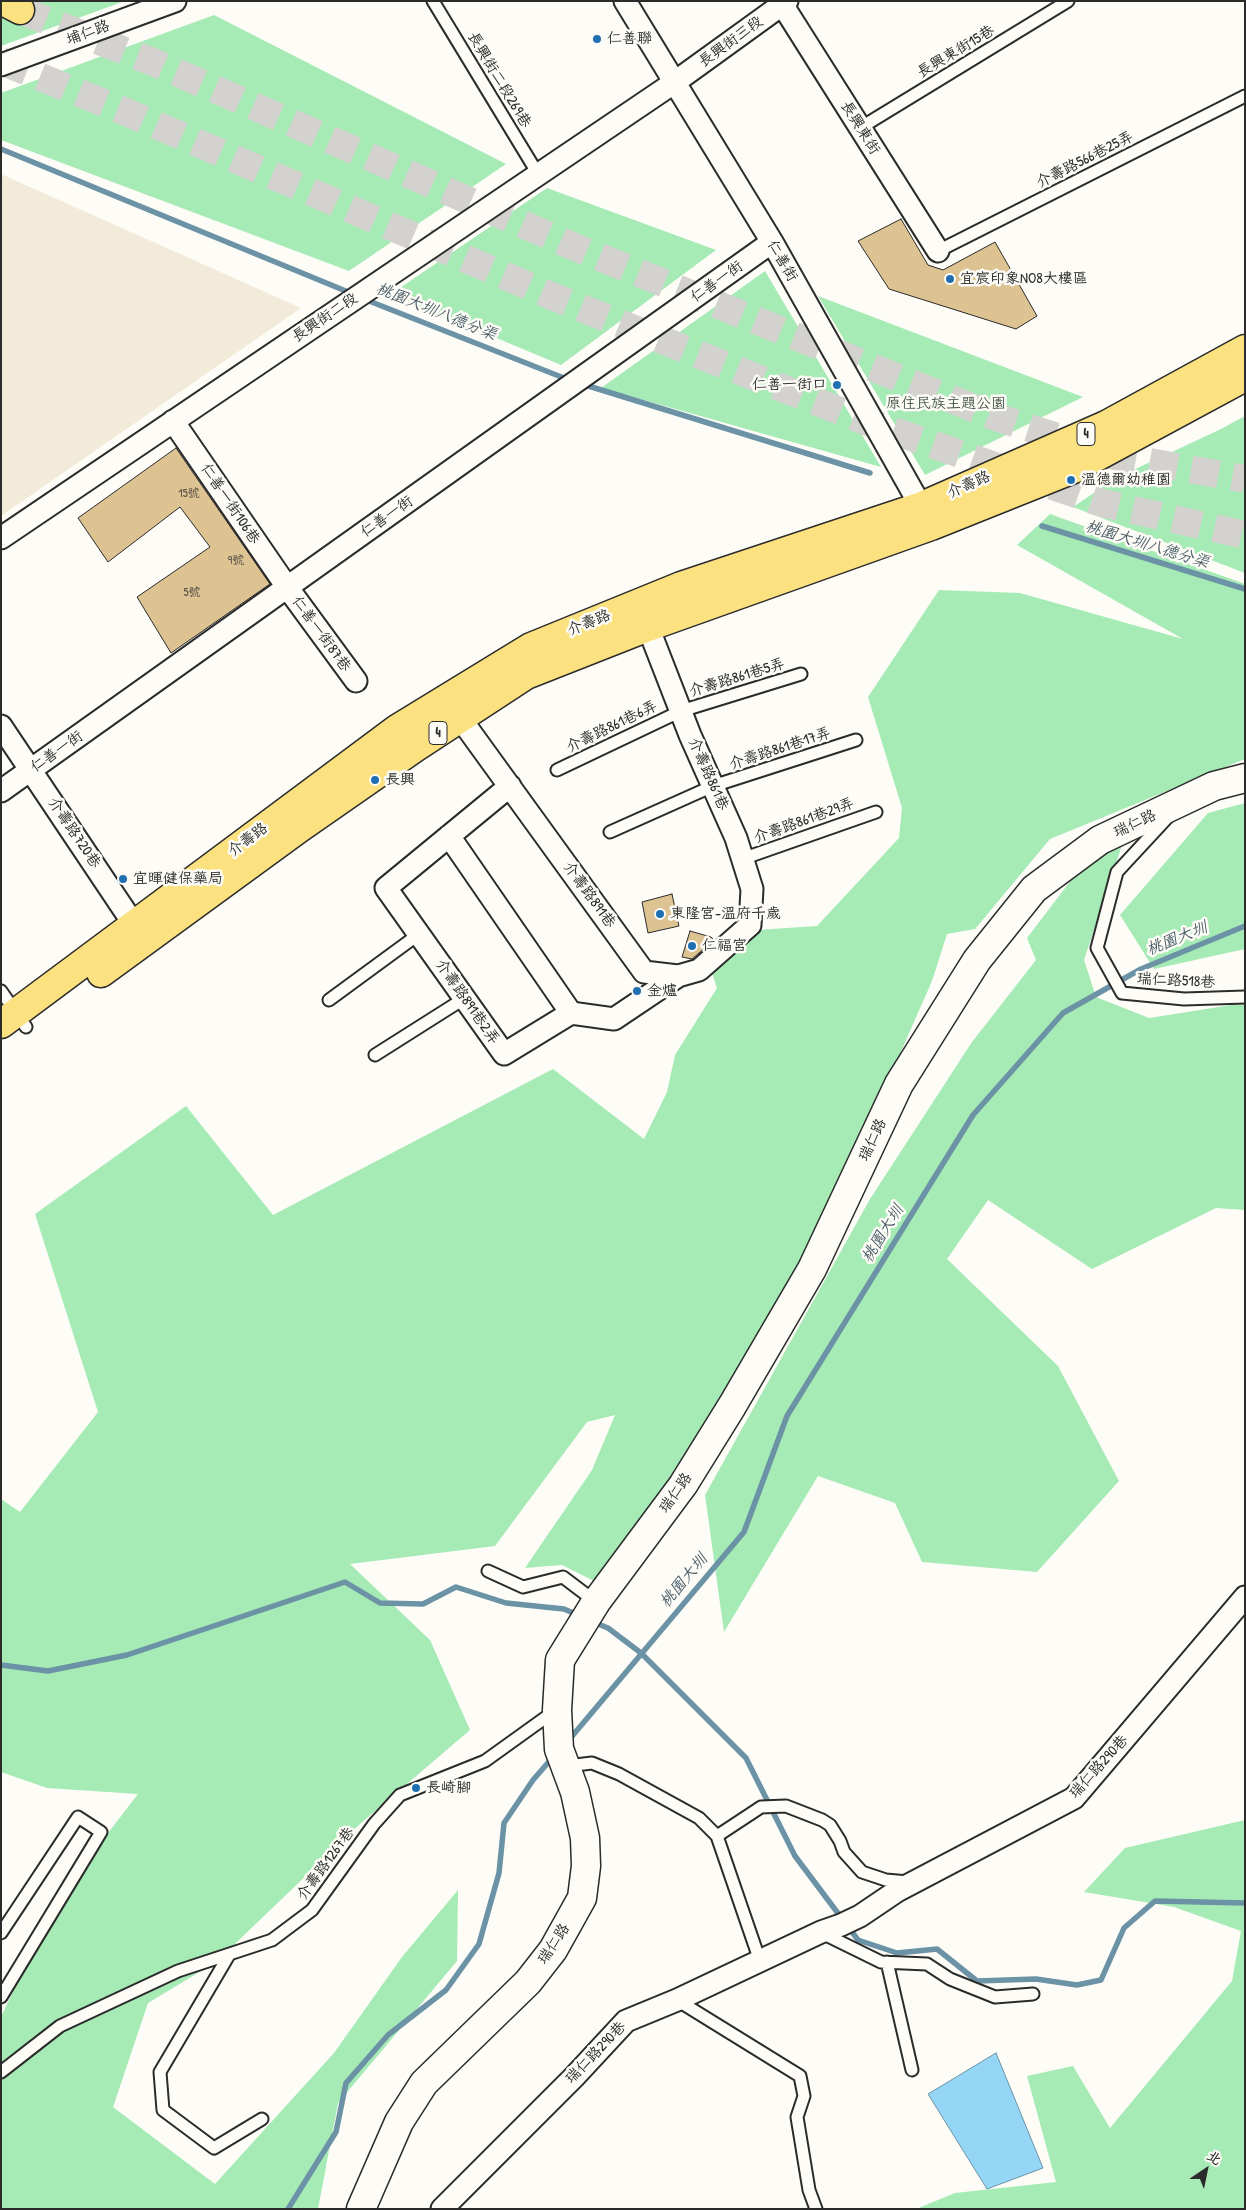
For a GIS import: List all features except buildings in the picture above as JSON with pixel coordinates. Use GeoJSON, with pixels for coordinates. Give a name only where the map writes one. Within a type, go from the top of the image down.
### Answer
{"type":"FeatureCollection","features":[{"type":"Feature","properties":{"kind":"main road","name":"介壽路"},"geometry":{"type":"LineString","coordinates":[[1,1045],[11,1014],[301,827],[526,675],[926,516],[1106,425],[1245,349]]}},
{"type":"Feature","properties":{"kind":"main road","name":"介壽路"},"geometry":{"type":"LineString","coordinates":[[140,932],[396,730],[531,647],[681,586],[926,516],[1076,468],[1245,377]]}},
{"type":"Feature","properties":{"kind":"street","name":"埔仁路"},"geometry":{"type":"LineString","coordinates":[[1,65],[175,1]]}},
{"type":"Feature","properties":{"kind":"street","name":"仁善街"},"geometry":{"type":"LineString","coordinates":[[625,1],[772,242],[926,516]]}},
{"type":"Feature","properties":{"kind":"street","name":"長興街三段"},"geometry":{"type":"LineString","coordinates":[[675,82],[783,2]]}},
{"type":"Feature","properties":{"kind":"street","name":"長興東街"},"geometry":{"type":"LineString","coordinates":[[783,2],[938,251]]}},
{"type":"Feature","properties":{"kind":"street","name":"長興街二段"},"geometry":{"type":"LineString","coordinates":[[1,538],[675,82]]}},
{"type":"Feature","properties":{"kind":"street","name":"仁善一街"},"geometry":{"type":"LineString","coordinates":[[1,791],[772,242]]}},
{"type":"Feature","properties":{"kind":"street","name":"仁善一街106巷"},"geometry":{"type":"LineString","coordinates":[[173,421],[287,588]]}},
{"type":"Feature","properties":{"kind":"street","name":"仁善一街87巷"},"geometry":{"type":"LineString","coordinates":[[287,588],[356,681]]}},
{"type":"Feature","properties":{"kind":"street","name":"介壽路861巷"},"geometry":{"type":"LineString","coordinates":[[648,627],[681,711],[736,838],[752,889],[750,925]]}},
{"type":"Feature","properties":{"kind":"street","name":"介壽路891巷"},"geometry":{"type":"LineString","coordinates":[[460,718],[644,972],[678,976],[699,970],[750,925]]}},
{"type":"Feature","properties":{"kind":"street","name":"介壽路720巷"},"geometry":{"type":"LineString","coordinates":[[1,726],[140,932]]}},
{"type":"Feature","properties":{"kind":"street","name":"瑞仁路"},"geometry":{"type":"LineString","coordinates":[[361,2209],[399,2122],[424,2083],[528,1982],[553,1950],[582,1898],[586,1866],[585,1838],[567,1766],[559,1749],[557,1710],[560,1660],[596,1602],[683,1485],[732,1406],[812,1269],[899,1084],[977,960],[1034,889],[1100,840],[1214,786],[1245,778]]}},
{"type":"Feature","properties":{"kind":"street"},"geometry":{"type":"LineString","coordinates":[[510,786],[448,836],[571,1013],[614,1019],[678,976]]}},
{"type":"Feature","properties":{"kind":"street","name":"介壽路891巷2弄"},"geometry":{"type":"LineString","coordinates":[[448,836],[386,888],[504,1054],[571,1013]]}},
{"type":"Feature","properties":{"kind":"street","name":"瑞仁路290巷"},"geometry":{"type":"LineString","coordinates":[[442,2209],[574,2077],[626,2021],[677,2000],[821,1932],[851,1920],[912,1883],[1074,1798],[1245,1597]]}},
{"type":"Feature","properties":{"kind":"lane","name":"長興街二段269巷"},"geometry":{"type":"LineString","coordinates":[[434,1],[538,174]]}},
{"type":"Feature","properties":{"kind":"lane","name":"長興東街15巷"},"geometry":{"type":"LineString","coordinates":[[860,128],[1068,1]]}},
{"type":"Feature","properties":{"kind":"lane","name":"介壽路566巷25弄"},"geometry":{"type":"LineString","coordinates":[[938,251],[1245,96]]}},
{"type":"Feature","properties":{"kind":"lane","name":"介壽路861巷5弄"},"geometry":{"type":"LineString","coordinates":[[681,711],[801,674]]}},
{"type":"Feature","properties":{"kind":"lane","name":"介壽路861巷6弄"},"geometry":{"type":"LineString","coordinates":[[557,770],[681,711]]}},
{"type":"Feature","properties":{"kind":"lane","name":"介壽路861巷17弄"},"geometry":{"type":"LineString","coordinates":[[610,832],[713,786],[856,740]]}},
{"type":"Feature","properties":{"kind":"lane","name":"瑞仁路518巷"},"geometry":{"type":"LineString","coordinates":[[1183,801],[1117,872],[1097,948],[1122,993],[1184,999],[1245,997]]}},
{"type":"Feature","properties":{"kind":"lane","name":"介壽路861巷29弄"},"geometry":{"type":"LineString","coordinates":[[742,859],[876,812]]}},
{"type":"Feature","properties":{"kind":"lane"},"geometry":{"type":"LineString","coordinates":[[329,1000],[419,934]]}},
{"type":"Feature","properties":{"kind":"lane"},"geometry":{"type":"LineString","coordinates":[[375,1055],[465,998]]}},
{"type":"Feature","properties":{"kind":"lane"},"geometry":{"type":"LineString","coordinates":[[488,1571],[523,1587],[563,1577],[596,1602]]}},
{"type":"Feature","properties":{"kind":"lane","name":"介壽路1267巷"},"geometry":{"type":"LineString","coordinates":[[1,2072],[60,2026],[178,1971],[272,1940],[312,1910],[374,1824],[400,1795],[485,1760],[557,1710]]}},
{"type":"Feature","properties":{"kind":"lane"},"geometry":{"type":"LineString","coordinates":[[567,1766],[592,1762],[619,1774],[699,1818],[717,1836],[760,1961]]}},
{"type":"Feature","properties":{"kind":"lane"},"geometry":{"type":"LineString","coordinates":[[717,1836],[761,1807],[786,1806],[830,1825],[840,1841],[844,1852],[862,1872],[886,1880],[912,1883]]}},
{"type":"Feature","properties":{"kind":"lane"},"geometry":{"type":"LineString","coordinates":[[1,1933],[78,1817],[101,1832],[1,1997]]}},
{"type":"Feature","properties":{"kind":"lane"},"geometry":{"type":"LineString","coordinates":[[821,1932],[881,1962],[927,1964],[950,1980],[995,1997],[1033,1994]]}},
{"type":"Feature","properties":{"kind":"lane"},"geometry":{"type":"LineString","coordinates":[[229,1955],[160,2072],[163,2110],[214,2148],[262,2119]]}},
{"type":"Feature","properties":{"kind":"lane"},"geometry":{"type":"LineString","coordinates":[[887,1962],[912,2070]]}},
{"type":"Feature","properties":{"kind":"lane"},"geometry":{"type":"LineString","coordinates":[[677,2000],[800,2076],[804,2096],[797,2117],[809,2190],[816,2209]]}},
{"type":"Feature","properties":{"kind":"shaded area"},"geometry":{"type":"Polygon","coordinates":[[[1,174],[301,308],[1,516],[1,174]]]}},
{"type":"Feature","properties":{"kind":"green space"},"geometry":{"type":"Polygon","coordinates":[[[1,1],[125,1],[1,46],[1,1]]]}},
{"type":"Feature","properties":{"kind":"green space"},"geometry":{"type":"Polygon","coordinates":[[[214,15],[506,164],[349,271],[1,140],[1,93],[214,15]]]}},
{"type":"Feature","properties":{"kind":"green space"},"geometry":{"type":"Polygon","coordinates":[[[547,188],[716,250],[561,365],[391,294],[547,188]]]}},
{"type":"Feature","properties":{"kind":"green space"},"geometry":{"type":"Polygon","coordinates":[[[765,271],[881,467],[601,388],[765,271]]]}},
{"type":"Feature","properties":{"kind":"green space","name":"原住民族主題公園"},"geometry":{"type":"Polygon","coordinates":[[[818,296],[1083,397],[925,475],[818,296]]]}},
{"type":"Feature","properties":{"kind":"green space"},"geometry":{"type":"Polygon","coordinates":[[[1245,416],[1245,573],[1073,507],[1116,478],[1245,416]]]}},
{"type":"Feature","properties":{"kind":"green space"},"geometry":{"type":"Polygon","coordinates":[[[1050,514],[1245,584],[1245,759],[1050,839],[975,929],[947,934],[932,981],[827,1220],[708,1425],[600,1584],[562,1565],[525,1568],[592,1470],[615,1415],[587,1422],[495,1546],[350,1564],[430,1640],[470,1730],[360,1824],[216,1962],[148,2003],[113,2107],[215,2184],[334,2053],[402,1957],[458,1890],[457,1961],[338,2103],[318,2209],[1,2209],[1,2017],[55,1902],[138,1794],[47,1788],[1,1772],[1,1499],[20,1512],[98,1412],[35,1214],[186,1106],[273,1215],[553,1069],[644,1139],[667,1092],[675,1055],[717,988],[711,970],[757,930],[817,926],[899,838],[902,808],[868,697],[939,590],[1020,593],[1183,639],[1017,545],[1050,514]]]}},
{"type":"Feature","properties":{"kind":"green space"},"geometry":{"type":"Polygon","coordinates":[[[1245,803],[1245,949],[1154,969],[1120,915],[1208,813],[1245,803]]]}},
{"type":"Feature","properties":{"kind":"green space"},"geometry":{"type":"Polygon","coordinates":[[[1123,842],[1084,960],[1096,997],[1149,1018],[1238,1004],[1245,1005],[1245,1210],[1216,1208],[1092,1269],[988,1200],[947,1259],[1058,1366],[1119,1481],[1037,1572],[922,1562],[895,1503],[818,1476],[724,1632],[705,1495],[870,1199],[972,1042],[1036,960],[1027,938],[1075,875],[1123,842]]]}},
{"type":"Feature","properties":{"kind":"green space"},"geometry":{"type":"Polygon","coordinates":[[[1245,1820],[1245,2209],[916,2209],[955,2193],[1056,2182],[1027,2076],[1073,2066],[1110,2128],[1232,1981],[1241,1931],[1174,1907],[1084,1892],[1125,1848],[1245,1820]]]}},
{"type":"Feature","properties":{"kind":"water"},"geometry":{"type":"Polygon","coordinates":[[[996,2053],[1043,2168],[987,2189],[928,2094],[996,2053]]]}},
{"type":"Feature","properties":{"kind":"waterway","name":"桃園大圳八德分渠"},"geometry":{"type":"LineString","coordinates":[[1,149],[353,294]]}},
{"type":"Feature","properties":{"kind":"waterway","name":"桃園大圳八德分渠"},"geometry":{"type":"LineString","coordinates":[[364,299],[569,380]]}},
{"type":"Feature","properties":{"kind":"waterway","name":"桃園大圳八德分渠"},"geometry":{"type":"LineString","coordinates":[[582,384],[870,473]]}},
{"type":"Feature","properties":{"kind":"waterway","name":"桃園大圳八德分渠"},"geometry":{"type":"LineString","coordinates":[[1042,526],[1245,589]]}},
{"type":"Feature","properties":{"kind":"waterway","name":"桃園大圳"},"geometry":{"type":"LineString","coordinates":[[568,1741],[744,1532],[787,1416],[973,1115],[1063,1013],[1141,969],[1245,926]]}},
{"type":"Feature","properties":{"kind":"waterway"},"geometry":{"type":"LineString","coordinates":[[1,1665],[48,1671],[127,1655],[345,1582],[380,1603],[423,1604],[456,1587],[506,1603],[564,1609],[578,1615]]}},
{"type":"Feature","properties":{"kind":"waterway"},"geometry":{"type":"LineString","coordinates":[[593,1622],[608,1628],[641,1653],[746,1758],[795,1856],[858,1940],[897,1953],[937,1949],[977,1981],[1036,1979],[1077,1985],[1101,1980],[1124,1928],[1155,1901],[1245,1903]]}},
{"type":"Feature","properties":{"kind":"waterway"},"geometry":{"type":"LineString","coordinates":[[288,2209],[336,2132],[346,2083],[388,2035],[446,1990],[479,1944],[499,1873],[504,1823],[533,1780],[553,1757]]}},
{"type":"Feature","properties":{"kind":"tunnel"},"geometry":{"type":"LineString","coordinates":[[20,10],[153,62],[577,248],[993,416],[1115,456],[1245,479]]}},
{"type":"Feature","properties":{"kind":"tunnel"},"geometry":{"type":"LineString","coordinates":[[1,61],[119,109],[554,297],[865,421],[1102,503],[1245,535]]}},
{"type":"Feature","properties":{"kind":"place","name":"仁善聯"},"geometry":{"type":"Point","coordinates":[597,39]}},
{"type":"Feature","properties":{"kind":"place","name":"宜宸印象NO8大樓區"},"geometry":{"type":"Point","coordinates":[950,279]}},
{"type":"Feature","properties":{"kind":"place","name":"仁善一街口"},"geometry":{"type":"Point","coordinates":[837,385]}},
{"type":"Feature","properties":{"kind":"place","name":"溫德爾幼稚園"},"geometry":{"type":"Point","coordinates":[1071,480]}},
{"type":"Feature","properties":{"kind":"place","name":"長興"},"geometry":{"type":"Point","coordinates":[375,780]}},
{"type":"Feature","properties":{"kind":"place","name":"宜暉健保藥局"},"geometry":{"type":"Point","coordinates":[123,879]}},
{"type":"Feature","properties":{"kind":"place","name":"東隆宮-溫府千歲"},"geometry":{"type":"Point","coordinates":[660,914]}},
{"type":"Feature","properties":{"kind":"place","name":"仁福宮"},"geometry":{"type":"Point","coordinates":[692,946]}},
{"type":"Feature","properties":{"kind":"place","name":"金爐"},"geometry":{"type":"Point","coordinates":[637,991]}},
{"type":"Feature","properties":{"kind":"place","name":"長崎腳"},"geometry":{"type":"Point","coordinates":[416,1788]}}]}
